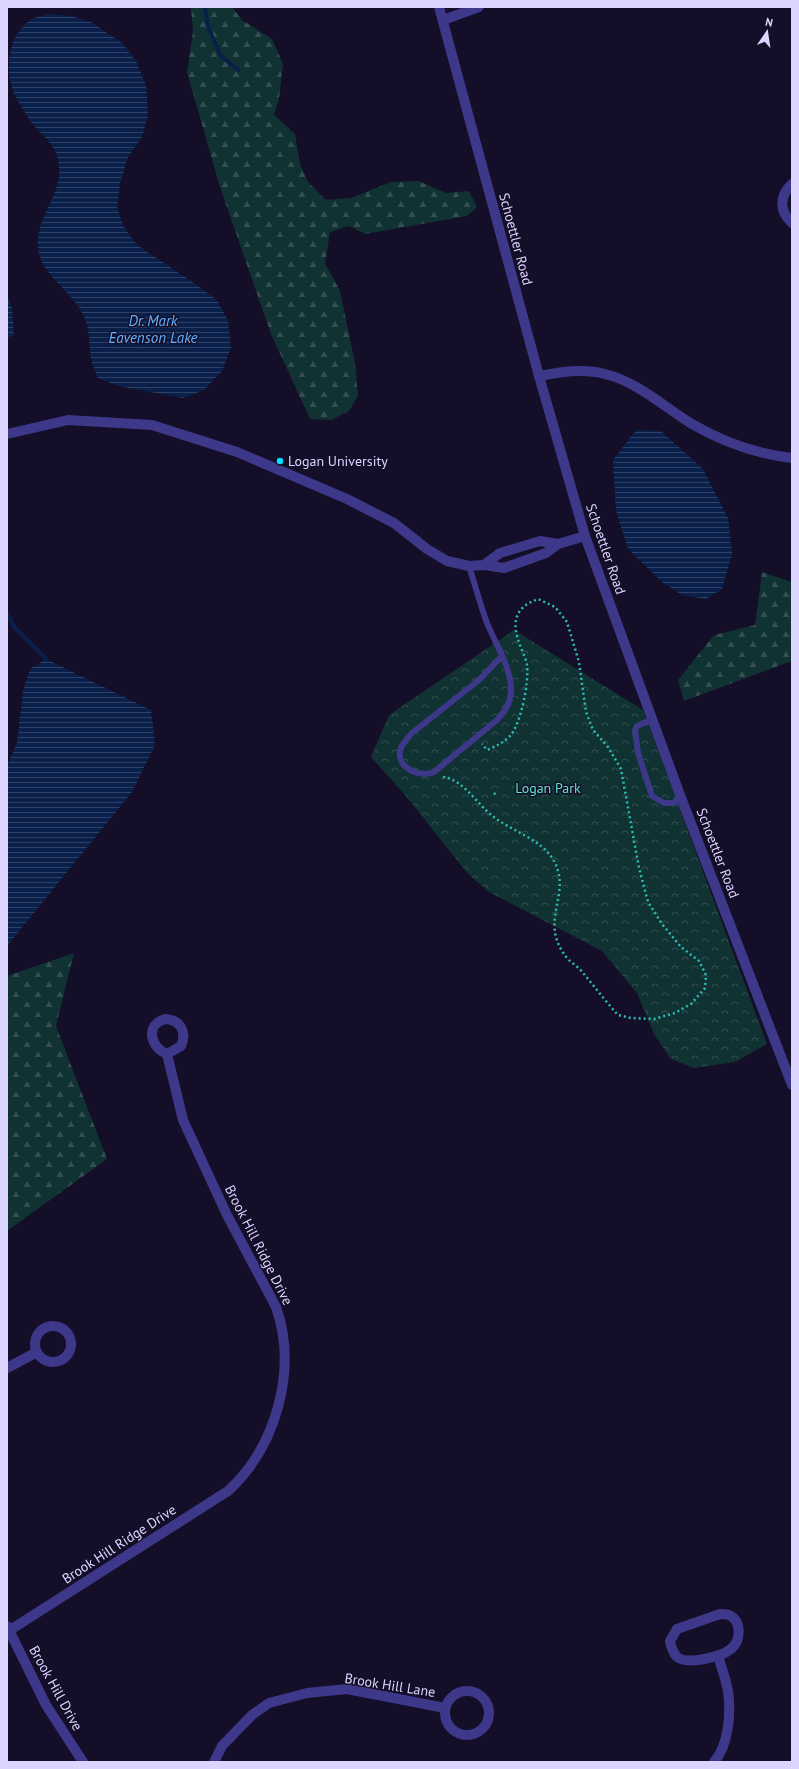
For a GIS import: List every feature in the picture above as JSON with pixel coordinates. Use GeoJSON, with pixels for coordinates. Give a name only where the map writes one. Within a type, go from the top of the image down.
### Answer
{"type":"FeatureCollection","features":[{"type":"Feature","properties":{"kind":"street","name":"Schoettler Road"},"geometry":{"type":"LineString","coordinates":[[439,7],[539,376],[585,536],[680,794],[792,1086]]}},
{"type":"Feature","properties":{"kind":"street"},"geometry":{"type":"LineString","coordinates":[[443,20],[479,7]]}},
{"type":"Feature","properties":{"kind":"street"},"geometry":{"type":"LineString","coordinates":[[792,184],[783,196],[781,203],[783,211],[792,223]]}},
{"type":"Feature","properties":{"kind":"street"},"geometry":{"type":"LineString","coordinates":[[539,376],[568,370],[605,374],[629,383],[692,424],[728,443],[772,456],[792,458]]}},
{"type":"Feature","properties":{"kind":"street"},"geometry":{"type":"LineString","coordinates":[[7,434],[68,420],[109,421],[159,427],[238,452],[347,499],[394,523],[427,549],[447,561],[469,566],[484,565],[504,568],[546,554],[558,544],[585,536]]}},
{"type":"Feature","properties":{"kind":"street"},"geometry":{"type":"LineString","coordinates":[[484,565],[500,553],[540,541],[558,544]]}},
{"type":"Feature","properties":{"kind":"street","name":"Brook Hill Ridge Drive"},"geometry":{"type":"LineString","coordinates":[[8,1630],[228,1491],[241,1479],[254,1462],[273,1426],[284,1372],[284,1338],[280,1318],[276,1307],[228,1215],[183,1120],[167,1054]]}},
{"type":"Feature","properties":{"kind":"street"},"geometry":{"type":"LineString","coordinates":[[7,1368],[36,1352]]}},
{"type":"Feature","properties":{"kind":"street"},"geometry":{"type":"LineString","coordinates":[[720,1614],[729,1615],[736,1621],[739,1628],[738,1638],[731,1649],[718,1655],[690,1661],[682,1660],[676,1656],[670,1641],[677,1629],[684,1625],[720,1614]]}},
{"type":"Feature","properties":{"kind":"street","name":"Brook Hill Drive"},"geometry":{"type":"LineString","coordinates":[[8,1630],[46,1705],[83,1762]]}},
{"type":"Feature","properties":{"kind":"street"},"geometry":{"type":"LineString","coordinates":[[714,1762],[724,1745],[729,1712],[728,1690],[718,1655]]}},
{"type":"Feature","properties":{"kind":"street","name":"Brook Hill Lane"},"geometry":{"type":"LineString","coordinates":[[214,1762],[222,1746],[252,1715],[269,1703],[307,1693],[347,1689],[445,1708]]}},
{"type":"Feature","properties":{"kind":"street","name":"Brook Hill Lane"},"geometry":{"type":"LineString","coordinates":[[467,1690],[481,1695],[489,1707],[490,1714],[488,1722],[478,1733],[464,1735],[456,1733],[446,1722],[445,1708],[453,1695],[467,1690]]}},
{"type":"Feature","properties":{"kind":"lane"},"geometry":{"type":"LineString","coordinates":[[469,566],[487,621],[501,657],[507,668],[511,687],[508,704],[504,713],[434,772],[427,775],[419,775],[404,764],[400,751],[412,733],[478,680],[501,657]]}},
{"type":"Feature","properties":{"kind":"lane"},"geometry":{"type":"LineString","coordinates":[[653,719],[637,726],[635,730],[638,753],[652,796],[664,803],[674,803],[680,794]]}},
{"type":"Feature","properties":{"kind":"path"},"geometry":{"type":"LineString","coordinates":[[427,775],[450,778],[464,789],[491,815],[536,843],[552,857],[558,872],[559,888],[554,915],[555,934],[564,954],[583,972],[618,1015],[631,1018],[654,1019],[675,1013],[691,1004],[705,988],[706,975],[699,961],[681,947],[662,924],[648,902],[639,868],[621,769],[608,746],[593,730],[586,712],[579,662],[566,622],[555,607],[538,598],[526,603],[517,615],[515,625],[519,643],[527,665],[525,693],[520,717],[511,735],[499,745],[486,750],[476,738]]}},
{"type":"Feature","properties":{"kind":"path"},"geometry":{"type":"LineString","coordinates":[[494,793],[497,796]]}},
{"type":"Feature","properties":{"kind":"green space"},"geometry":{"type":"Polygon","coordinates":[[[187,7],[232,7],[242,20],[272,39],[283,64],[279,99],[274,115],[295,134],[300,164],[308,182],[326,200],[351,198],[391,182],[419,181],[446,193],[469,191],[477,207],[467,216],[365,234],[349,226],[330,232],[325,263],[340,291],[355,363],[358,396],[349,411],[331,420],[310,419],[271,334],[220,187],[187,72],[193,32],[191,9],[187,7]]]}},
{"type":"Feature","properties":{"kind":"green space"},"geometry":{"type":"Polygon","coordinates":[[[762,572],[792,582],[792,661],[684,701],[678,680],[714,635],[755,625],[762,572]]]}},
{"type":"Feature","properties":{"kind":"green space","name":"Logan Park"},"geometry":{"type":"Polygon","coordinates":[[[514,630],[643,710],[767,1044],[735,1062],[694,1068],[671,1059],[654,1034],[637,993],[602,951],[489,892],[468,874],[406,796],[371,757],[389,715],[514,630]]]}},
{"type":"Feature","properties":{"kind":"green space"},"geometry":{"type":"Polygon","coordinates":[[[74,953],[56,1026],[107,1159],[7,1231],[7,976],[74,953]]]}},
{"type":"Feature","properties":{"kind":"water","name":"Dr. Mark Eavenson Lake"},"geometry":{"type":"Polygon","coordinates":[[[49,14],[72,16],[91,22],[122,43],[136,61],[146,85],[148,115],[142,137],[128,157],[120,183],[117,208],[125,229],[137,245],[217,300],[228,321],[231,348],[222,371],[204,390],[183,398],[118,386],[98,378],[91,360],[88,331],[84,316],[71,297],[47,271],[38,250],[38,238],[43,218],[56,190],[59,171],[58,160],[50,143],[29,119],[16,97],[10,81],[9,62],[13,43],[22,27],[31,20],[49,14]]]}},
{"type":"Feature","properties":{"kind":"water"},"geometry":{"type":"Polygon","coordinates":[[[7,295],[12,308],[14,335],[7,338],[7,295]]]}},
{"type":"Feature","properties":{"kind":"water"},"geometry":{"type":"Polygon","coordinates":[[[636,430],[661,431],[703,469],[728,518],[732,554],[722,589],[706,599],[682,595],[662,582],[628,549],[616,511],[613,460],[636,430]]]}},
{"type":"Feature","properties":{"kind":"water"},"geometry":{"type":"Polygon","coordinates":[[[46,659],[151,710],[155,745],[132,792],[7,946],[7,766],[17,743],[23,691],[30,669],[46,659]]]}},
{"type":"Feature","properties":{"kind":"waterway"},"geometry":{"type":"LineString","coordinates":[[205,7],[208,27],[221,56],[238,70]]}},
{"type":"Feature","properties":{"kind":"waterway"},"geometry":{"type":"LineString","coordinates":[[7,613],[15,628],[46,659]]}},
{"type":"Feature","properties":{"kind":"place","name":"Logan University"},"geometry":{"type":"Point","coordinates":[280,461]}}]}
